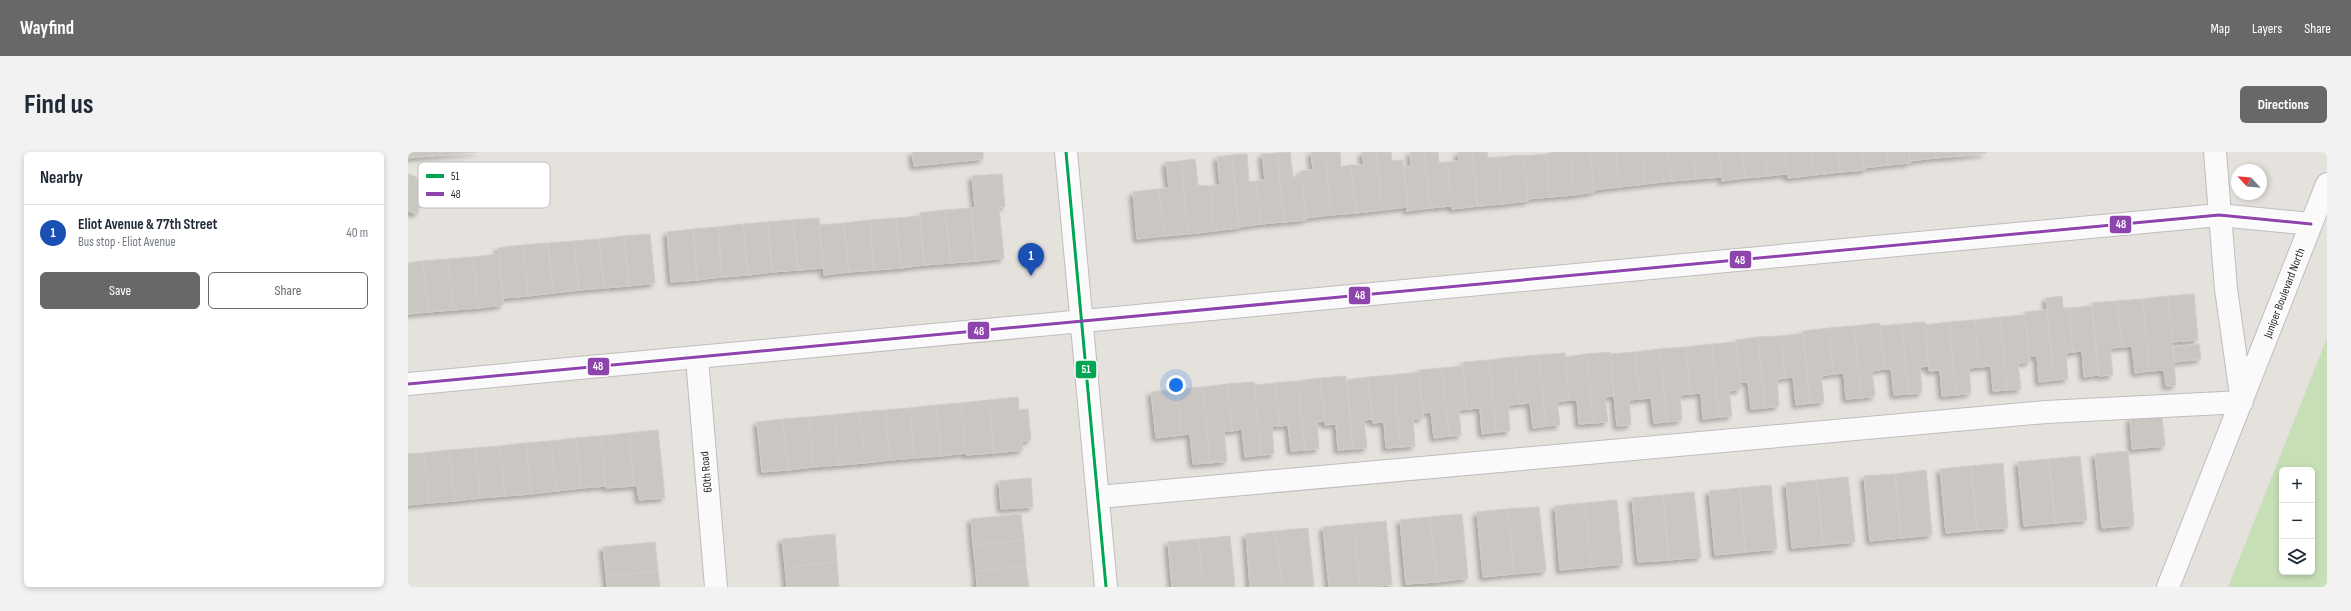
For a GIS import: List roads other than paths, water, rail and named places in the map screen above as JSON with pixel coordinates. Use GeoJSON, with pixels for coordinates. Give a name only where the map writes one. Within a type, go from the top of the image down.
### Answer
{"type":"FeatureCollection","features":[{"type":"Feature","properties":{"kind":"street"},"geometry":{"type":"LineString","coordinates":[[1066,152],[1106,587]]}},
{"type":"Feature","properties":{"kind":"street","name":"Juniper Boulevard North"},"geometry":{"type":"LineString","coordinates":[[2216,152],[2219,215],[2242,402]]}},
{"type":"Feature","properties":{"kind":"street","name":"Juniper Boulevard North"},"geometry":{"type":"LineString","coordinates":[[2167,587],[2242,402],[2327,184]]}},
{"type":"Feature","properties":{"kind":"street"},"geometry":{"type":"LineString","coordinates":[[408,384],[2219,215],[2311,224]]}},
{"type":"Feature","properties":{"kind":"street","name":"60th Road"},"geometry":{"type":"LineString","coordinates":[[696,358],[716,587]]}},
{"type":"Feature","properties":{"kind":"street"},"geometry":{"type":"LineString","coordinates":[[1098,497],[2046,412],[2242,402]]}},
{"type":"Feature","properties":{"kind":"place","name":"Eliot Avenue & 77th Street"},"geometry":{"type":"Point","coordinates":[1031,276]}}]}
